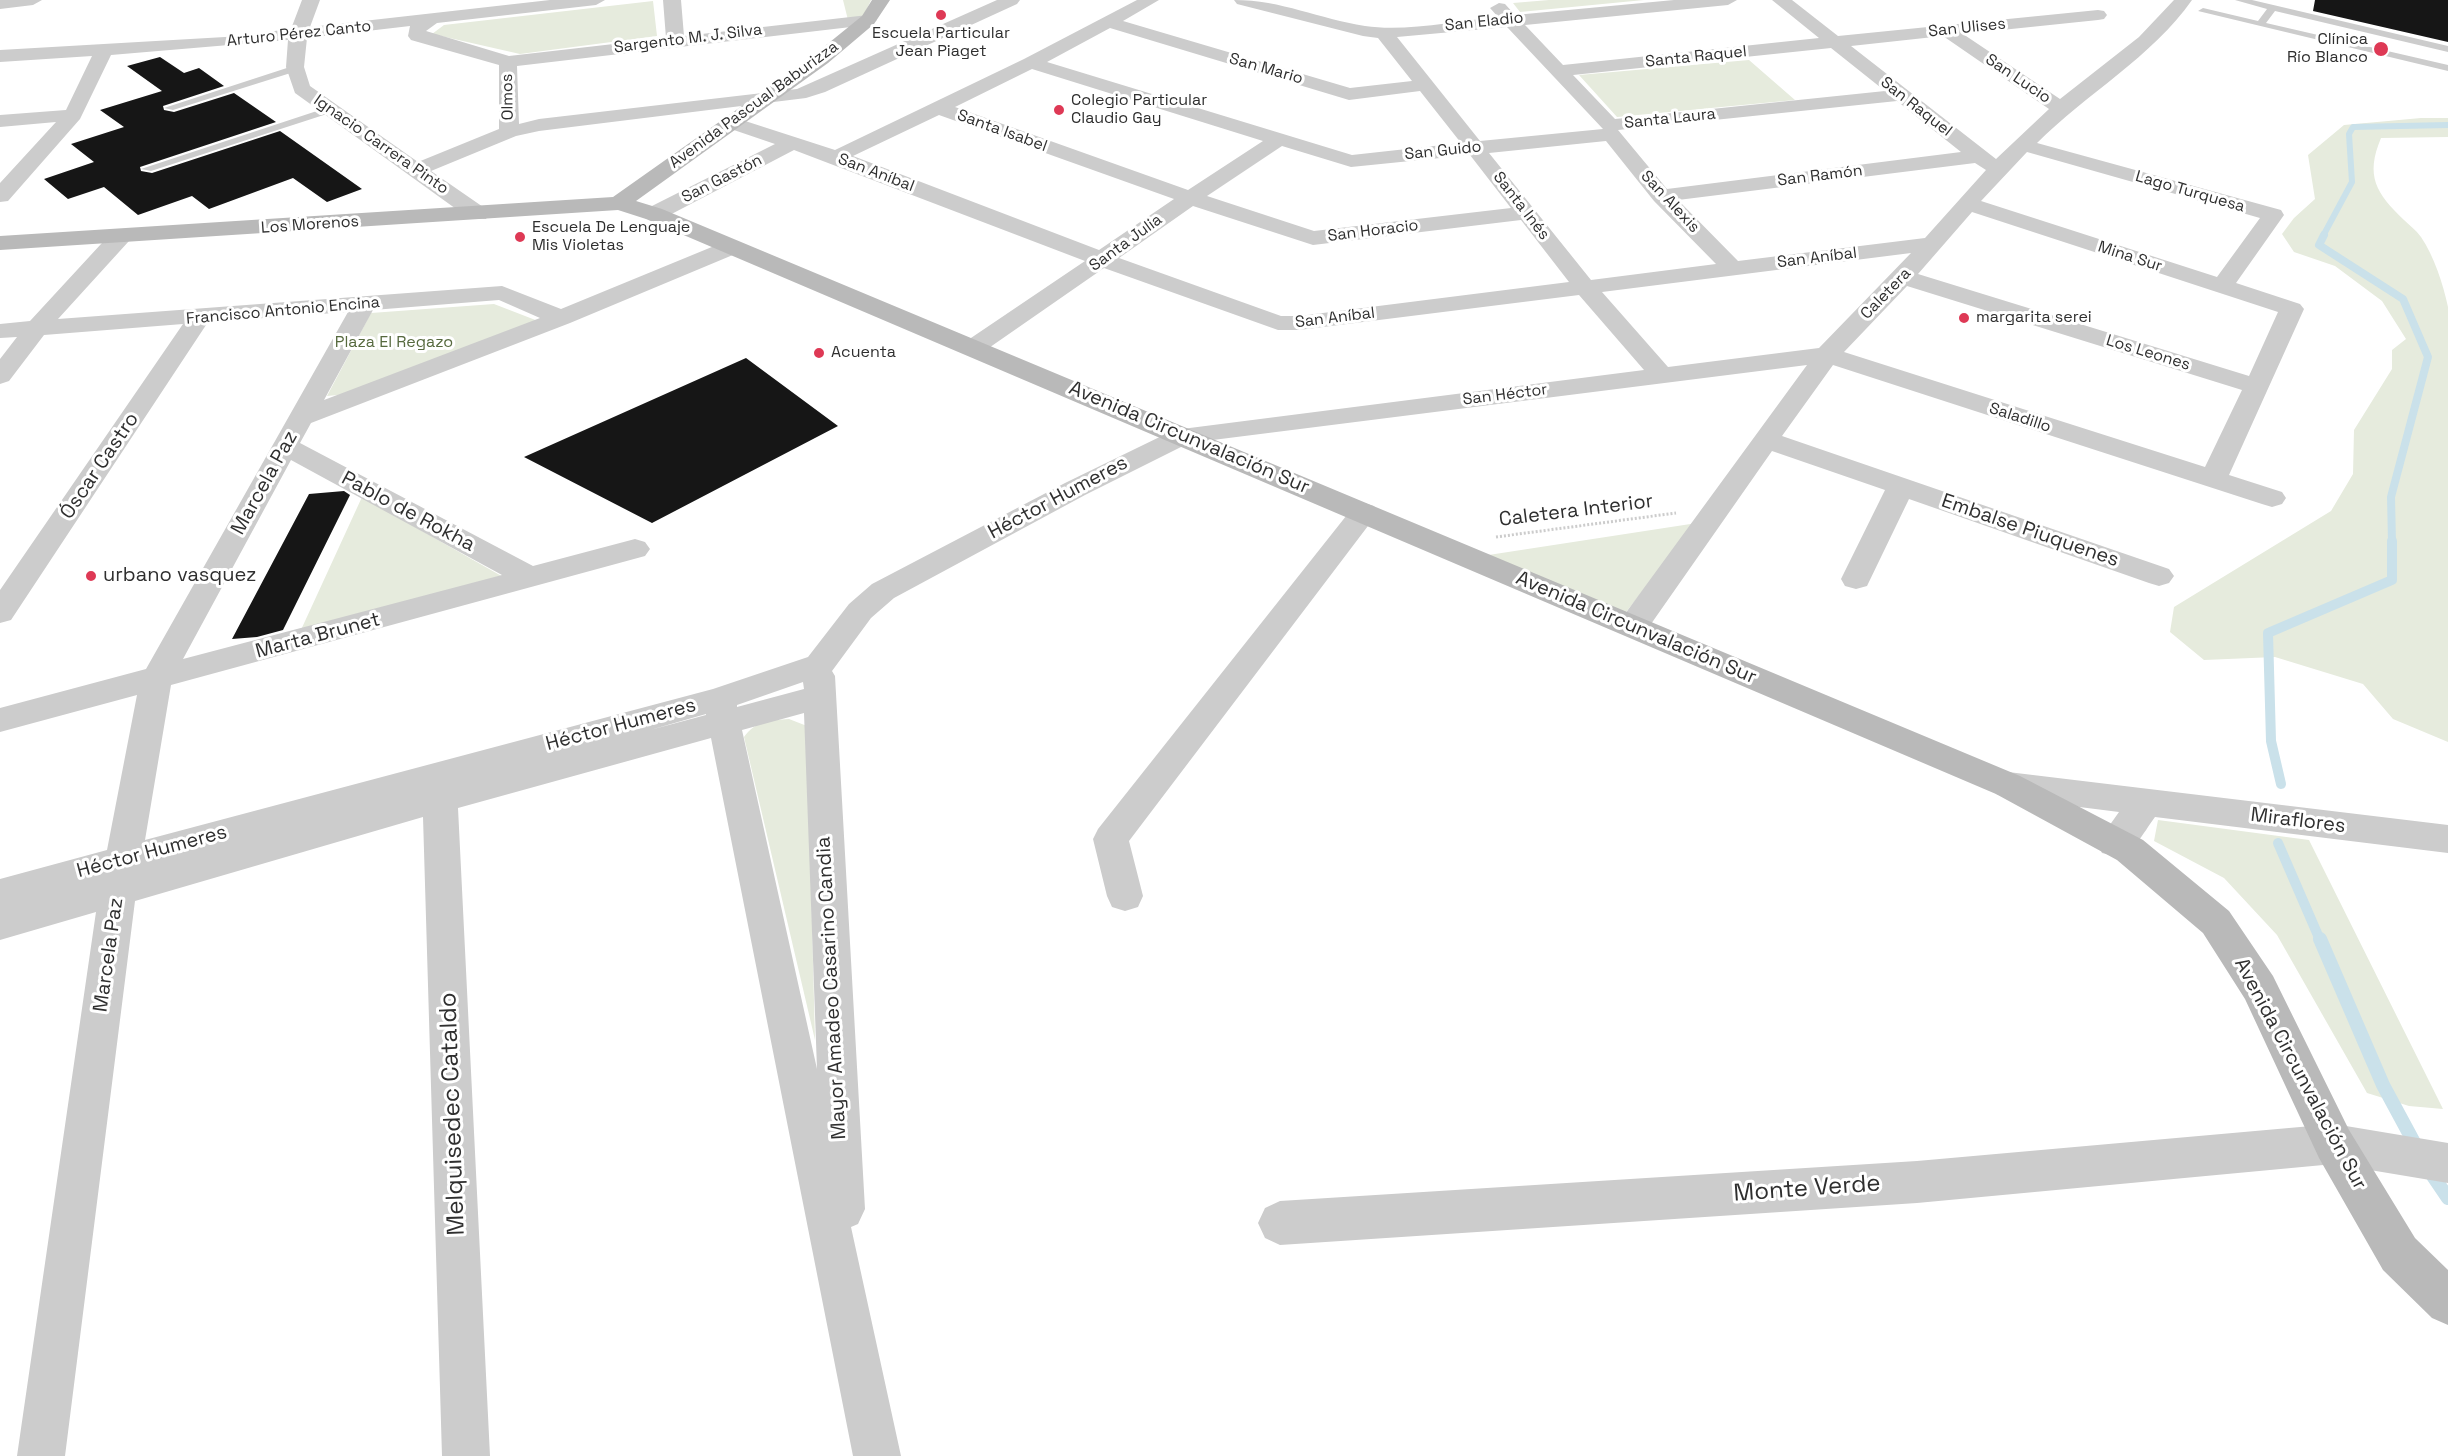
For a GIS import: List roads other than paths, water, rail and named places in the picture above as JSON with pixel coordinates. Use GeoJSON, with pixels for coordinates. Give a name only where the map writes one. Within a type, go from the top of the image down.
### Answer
{"type":"FeatureCollection","features":[{"type":"Feature","properties":{"kind":"main road","name":"Avenida Pascual Baburizza"},"geometry":{"type":"LineString","coordinates":[[619,203],[766,99],[868,20],[881,0]]}},
{"type":"Feature","properties":{"kind":"main road","name":"Avenida Circunvalación Sur"},"geometry":{"type":"LineString","coordinates":[[619,203],[654,214],[974,347],[2008,785],[2130,850],[2216,921],[2259,987],[2334,1144],[2399,1254],[2448,1302]]}},
{"type":"Feature","properties":{"kind":"main road","name":"Los Morenos"},"geometry":{"type":"LineString","coordinates":[[0,243],[478,214],[619,203]]}},
{"type":"Feature","properties":{"kind":"street"},"geometry":{"type":"LineString","coordinates":[[0,4],[33,0]]}},
{"type":"Feature","properties":{"kind":"street"},"geometry":{"type":"LineString","coordinates":[[293,69],[297,35],[311,0]]}},
{"type":"Feature","properties":{"kind":"street"},"geometry":{"type":"LineString","coordinates":[[437,0],[433,20],[417,29],[416,35],[508,62]]}},
{"type":"Feature","properties":{"kind":"street","name":"Arturo Pérez Canto"},"geometry":{"type":"LineString","coordinates":[[0,56],[297,35],[597,0]]}},
{"type":"Feature","properties":{"kind":"street"},"geometry":{"type":"LineString","coordinates":[[672,0],[675,40]]}},
{"type":"Feature","properties":{"kind":"street"},"geometry":{"type":"LineString","coordinates":[[416,170],[509,132],[539,125],[766,99],[818,88],[1011,0]]}},
{"type":"Feature","properties":{"kind":"street"},"geometry":{"type":"LineString","coordinates":[[1121,0],[1145,3]]}},
{"type":"Feature","properties":{"kind":"street","name":"San Eladio"},"geometry":{"type":"LineString","coordinates":[[1243,0],[1363,31],[1384,33],[1728,0]]}},
{"type":"Feature","properties":{"kind":"street","name":"Santa Laura"},"geometry":{"type":"LineString","coordinates":[[1492,0],[1610,130],[1902,94]]}},
{"type":"Feature","properties":{"kind":"street","name":"San Raquel"},"geometry":{"type":"LineString","coordinates":[[1781,0],[1988,163]]}},
{"type":"Feature","properties":{"kind":"street"},"geometry":{"type":"LineString","coordinates":[[2074,0],[2130,32]]}},
{"type":"Feature","properties":{"kind":"street","name":"Santa Isabel"},"geometry":{"type":"LineString","coordinates":[[939,108],[1145,3]]}},
{"type":"Feature","properties":{"kind":"street","name":"Caletera"},"geometry":{"type":"LineString","coordinates":[[1633,626],[1827,356],[1903,277],[1968,204],[1988,163],[2023,145],[2061,108],[2130,32],[2193,5]]}},
{"type":"Feature","properties":{"kind":"street","name":"San Ulises"},"geometry":{"type":"LineString","coordinates":[[1835,43],[2098,15]]}},
{"type":"Feature","properties":{"kind":"street","name":"Sargento M. J. Silva"},"geometry":{"type":"LineString","coordinates":[[508,62],[838,16],[868,20]]}},
{"type":"Feature","properties":{"kind":"street","name":"San Mario"},"geometry":{"type":"LineString","coordinates":[[1107,22],[1350,94],[1427,85]]}},
{"type":"Feature","properties":{"kind":"street","name":"San Lucio"},"geometry":{"type":"LineString","coordinates":[[1945,30],[2061,108]]}},
{"type":"Feature","properties":{"kind":"street","name":"Santa Inés"},"geometry":{"type":"LineString","coordinates":[[1384,33],[1585,287],[1662,376]]}},
{"type":"Feature","properties":{"kind":"street","name":"Santa Raquel"},"geometry":{"type":"LineString","coordinates":[[1557,71],[1835,43]]}},
{"type":"Feature","properties":{"kind":"street"},"geometry":{"type":"LineString","coordinates":[[0,196],[73,115],[104,49]]}},
{"type":"Feature","properties":{"kind":"street","name":"Olmos"},"geometry":{"type":"LineString","coordinates":[[508,62],[509,132]]}},
{"type":"Feature","properties":{"kind":"street","name":"San Guido"},"geometry":{"type":"LineString","coordinates":[[1031,63],[1351,161],[1610,130]]}},
{"type":"Feature","properties":{"kind":"street","name":"Ignacio Carrera Pinto"},"geometry":{"type":"LineString","coordinates":[[293,69],[302,89],[478,214]]}},
{"type":"Feature","properties":{"kind":"street"},"geometry":{"type":"LineString","coordinates":[[836,157],[939,108]]}},
{"type":"Feature","properties":{"kind":"street","name":"Santa Isabel"},"geometry":{"type":"LineString","coordinates":[[939,108],[1188,197]]}},
{"type":"Feature","properties":{"kind":"street"},"geometry":{"type":"LineString","coordinates":[[0,121],[73,115]]}},
{"type":"Feature","properties":{"kind":"street","name":"San Aníbal"},"geometry":{"type":"LineString","coordinates":[[732,123],[790,144],[836,157],[1269,321],[1288,324],[1932,244]]}},
{"type":"Feature","properties":{"kind":"street","name":"San Alexis"},"geometry":{"type":"LineString","coordinates":[[1610,130],[1662,196],[1732,268]]}},
{"type":"Feature","properties":{"kind":"street","name":"Santa Julia"},"geometry":{"type":"LineString","coordinates":[[974,347],[1104,260],[1188,197],[1278,140]]}},
{"type":"Feature","properties":{"kind":"street","name":"San Gastón"},"geometry":{"type":"LineString","coordinates":[[654,214],[790,144]]}},
{"type":"Feature","properties":{"kind":"street","name":"Lago Turquesa"},"geometry":{"type":"LineString","coordinates":[[2023,145],[2273,214],[2222,286]]}},
{"type":"Feature","properties":{"kind":"street"},"geometry":{"type":"LineString","coordinates":[[0,164],[32,160]]}},
{"type":"Feature","properties":{"kind":"street","name":"San Ramón"},"geometry":{"type":"LineString","coordinates":[[1662,196],[1988,163]]}},
{"type":"Feature","properties":{"kind":"street","name":"San Horacio"},"geometry":{"type":"LineString","coordinates":[[1188,197],[1313,238],[1527,213]]}},
{"type":"Feature","properties":{"kind":"street","name":"Mina Sur"},"geometry":{"type":"LineString","coordinates":[[1968,204],[2292,309],[2256,386]]}},
{"type":"Feature","properties":{"kind":"street"},"geometry":{"type":"LineString","coordinates":[[0,376],[36,328],[121,236]]}},
{"type":"Feature","properties":{"kind":"street","name":"Marcela Paz"},"geometry":{"type":"LineString","coordinates":[[300,418],[561,318],[732,247]]}},
{"type":"Feature","properties":{"kind":"street","name":"Los Leones"},"geometry":{"type":"LineString","coordinates":[[1903,277],[2256,386]]}},
{"type":"Feature","properties":{"kind":"street","name":"Francisco Antonio Encina"},"geometry":{"type":"LineString","coordinates":[[0,331],[200,318],[502,293],[561,318]]}},
{"type":"Feature","properties":{"kind":"street","name":"Marcela Paz"},"geometry":{"type":"LineString","coordinates":[[41,1456],[121,874],[156,679],[364,304]]}},
{"type":"Feature","properties":{"kind":"street","name":"Óscar Castro"},"geometry":{"type":"LineString","coordinates":[[0,614],[200,318]]}},
{"type":"Feature","properties":{"kind":"street","name":"San Héctor"},"geometry":{"type":"LineString","coordinates":[[1183,436],[1827,356]]}},
{"type":"Feature","properties":{"kind":"street","name":"Saladillo"},"geometry":{"type":"LineString","coordinates":[[1827,356],[2272,498]]}},
{"type":"Feature","properties":{"kind":"street"},"geometry":{"type":"LineString","coordinates":[[2213,480],[2256,386]]}},
{"type":"Feature","properties":{"kind":"street","name":"Héctor Humeres"},"geometry":{"type":"LineString","coordinates":[[0,894],[121,874],[440,786],[722,712],[819,681],[860,611],[883,591],[1116,467],[1183,436]]}},
{"type":"Feature","properties":{"kind":"street","name":"Embalse Piuquenes"},"geometry":{"type":"LineString","coordinates":[[1767,440],[2159,576]]}},
{"type":"Feature","properties":{"kind":"street","name":"Pablo de Rokha"},"geometry":{"type":"LineString","coordinates":[[286,446],[531,578]]}},
{"type":"Feature","properties":{"kind":"street"},"geometry":{"type":"LineString","coordinates":[[1856,579],[1900,486]]}},
{"type":"Feature","properties":{"kind":"street"},"geometry":{"type":"LineString","coordinates":[[1125,896],[1111,838],[1364,512]]}},
{"type":"Feature","properties":{"kind":"street","name":"Marta Brunet"},"geometry":{"type":"LineString","coordinates":[[0,720],[635,549]]}},
{"type":"Feature","properties":{"kind":"street","name":"Mayor Amadeo Casarino Candia"},"geometry":{"type":"LineString","coordinates":[[819,681],[848,1310]]}},
{"type":"Feature","properties":{"kind":"street","name":"Mayor Amadeo Casarino Candia"},"geometry":{"type":"LineString","coordinates":[[722,712],[877,1456]]}},
{"type":"Feature","properties":{"kind":"street","name":"Miraflores"},"geometry":{"type":"LineString","coordinates":[[2008,785],[2448,839]]}},
{"type":"Feature","properties":{"kind":"street","name":"Melquisedec Cataldo"},"geometry":{"type":"LineString","coordinates":[[440,786],[466,1456]]}},
{"type":"Feature","properties":{"kind":"street"},"geometry":{"type":"LineString","coordinates":[[2115,843],[2147,802]]}},
{"type":"Feature","properties":{"kind":"street","name":"Héctor Humeres"},"geometry":{"type":"LineString","coordinates":[[0,924],[121,874]]}},
{"type":"Feature","properties":{"kind":"street","name":"Monte Verde"},"geometry":{"type":"LineString","coordinates":[[1280,1223],[1917,1182],[2334,1144],[2448,1162]]}},
{"type":"Feature","properties":{"kind":"lane"},"geometry":{"type":"LineString","coordinates":[[2240,0],[2448,49]]}},
{"type":"Feature","properties":{"kind":"lane"},"geometry":{"type":"LineString","coordinates":[[2193,5],[2260,24],[2448,68]]}},
{"type":"Feature","properties":{"kind":"lane"},"geometry":{"type":"LineString","coordinates":[[2260,24],[2272,9]]}},
{"type":"Feature","properties":{"kind":"lane"},"geometry":{"type":"LineString","coordinates":[[170,108],[293,69]]}},
{"type":"Feature","properties":{"kind":"lane"},"geometry":{"type":"LineString","coordinates":[[147,169],[329,110]]}},
{"type":"Feature","properties":{"kind":"waterway"},"geometry":{"type":"LineString","coordinates":[[2323,236],[2352,182],[2349,134],[2353,127],[2448,125]]}},
{"type":"Feature","properties":{"kind":"waterway"},"geometry":{"type":"LineString","coordinates":[[2324,235],[2319,245],[2403,299],[2428,357],[2391,497],[2392,543]]}},
{"type":"Feature","properties":{"kind":"waterway"},"geometry":{"type":"LineString","coordinates":[[2281,784],[2271,741],[2268,633],[2392,580],[2392,543]]}},
{"type":"Feature","properties":{"kind":"waterway"},"geometry":{"type":"LineString","coordinates":[[2278,843],[2320,940]]}},
{"type":"Feature","properties":{"kind":"waterway"},"geometry":{"type":"LineString","coordinates":[[2320,939],[2383,1085],[2417,1148]]}},
{"type":"Feature","properties":{"kind":"waterway"},"geometry":{"type":"LineString","coordinates":[[2429,1170],[2448,1198]]}},
{"type":"Feature","properties":{"kind":"place","name":"Escuela Particular Jean Piaget"},"geometry":{"type":"Point","coordinates":[941,15]}},
{"type":"Feature","properties":{"kind":"place","name":"Clínica Río Blanco"},"geometry":{"type":"Point","coordinates":[2381,49]}},
{"type":"Feature","properties":{"kind":"place","name":"Colegio Particular Claudio Gay"},"geometry":{"type":"Point","coordinates":[1059,110]}},
{"type":"Feature","properties":{"kind":"place","name":"Escuela De Lenguaje Mis Violetas"},"geometry":{"type":"Point","coordinates":[520,237]}},
{"type":"Feature","properties":{"kind":"place","name":"margarita serei"},"geometry":{"type":"Point","coordinates":[1964,318]}},
{"type":"Feature","properties":{"kind":"place","name":"Acuenta"},"geometry":{"type":"Point","coordinates":[819,353]}},
{"type":"Feature","properties":{"kind":"place","name":"urbano vasquez"},"geometry":{"type":"Point","coordinates":[91,576]}},
{"type":"Feature","properties":{"kind":"park label","name":"Plaza El Regazo"},"geometry":{"type":"Point","coordinates":[394,343]}}]}
